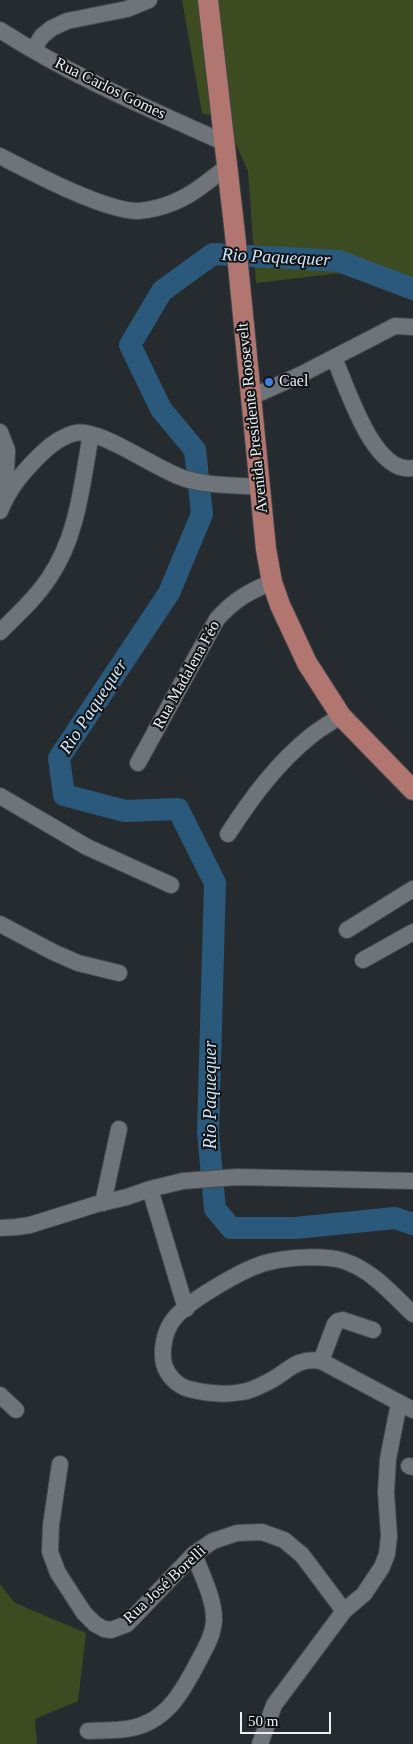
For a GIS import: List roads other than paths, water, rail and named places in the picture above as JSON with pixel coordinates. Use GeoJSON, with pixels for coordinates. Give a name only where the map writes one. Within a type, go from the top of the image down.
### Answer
{"type":"FeatureCollection","features":[{"type":"Feature","properties":{"kind":"main road","name":"Avenida Presidente Roosevelt"},"geometry":{"type":"LineString","coordinates":[[208,0],[235,234],[259,487],[272,582],[286,619],[307,663],[341,716],[413,790]]}},
{"type":"Feature","properties":{"kind":"street"},"geometry":{"type":"LineString","coordinates":[[33,50],[47,32],[67,21],[127,10],[149,0]]}},
{"type":"Feature","properties":{"kind":"street","name":"Rua Carlos Gomes"},"geometry":{"type":"LineString","coordinates":[[0,30],[33,50],[154,111],[223,142]]}},
{"type":"Feature","properties":{"kind":"street"},"geometry":{"type":"LineString","coordinates":[[0,156],[98,202],[138,211],[171,203],[190,194],[227,168]]}},
{"type":"Feature","properties":{"kind":"street"},"geometry":{"type":"LineString","coordinates":[[251,397],[300,375],[395,326],[413,327]]}},
{"type":"Feature","properties":{"kind":"street"},"geometry":{"type":"LineString","coordinates":[[334,358],[373,444],[383,457],[398,467],[413,468]]}},
{"type":"Feature","properties":{"kind":"street"},"geometry":{"type":"LineString","coordinates":[[0,432],[7,450],[2,505]]}},
{"type":"Feature","properties":{"kind":"street"},"geometry":{"type":"LineString","coordinates":[[2,505],[18,478],[48,448],[75,433],[91,434],[108,440],[172,474],[192,481],[227,486],[259,487]]}},
{"type":"Feature","properties":{"kind":"street"},"geometry":{"type":"LineString","coordinates":[[0,632],[38,594],[60,561],[74,522],[91,434]]}},
{"type":"Feature","properties":{"kind":"street","name":"Rua Madalena Féo"},"geometry":{"type":"LineString","coordinates":[[138,763],[217,619],[229,605],[241,596],[272,582]]}},
{"type":"Feature","properties":{"kind":"street"},"geometry":{"type":"LineString","coordinates":[[228,834],[262,785],[290,754],[313,734],[341,716]]}},
{"type":"Feature","properties":{"kind":"street"},"geometry":{"type":"LineString","coordinates":[[0,796],[87,847],[171,885]]}},
{"type":"Feature","properties":{"kind":"street"},"geometry":{"type":"LineString","coordinates":[[347,930],[413,889]]}},
{"type":"Feature","properties":{"kind":"street"},"geometry":{"type":"LineString","coordinates":[[0,924],[53,952],[78,962],[119,973]]}},
{"type":"Feature","properties":{"kind":"street"},"geometry":{"type":"LineString","coordinates":[[363,960],[413,932]]}},
{"type":"Feature","properties":{"kind":"street"},"geometry":{"type":"LineString","coordinates":[[103,1203],[118,1129]]}},
{"type":"Feature","properties":{"kind":"street"},"geometry":{"type":"LineString","coordinates":[[0,1228],[30,1224],[183,1181],[237,1178],[413,1181]]}},
{"type":"Feature","properties":{"kind":"street"},"geometry":{"type":"LineString","coordinates":[[150,1189],[186,1309]]}},
{"type":"Feature","properties":{"kind":"street"},"geometry":{"type":"LineString","coordinates":[[260,1744],[274,1705],[344,1611],[364,1594],[382,1567],[387,1554],[389,1536],[386,1492],[388,1459],[406,1406],[321,1361],[310,1359],[302,1361],[270,1381],[242,1392],[217,1393],[188,1389],[177,1384],[165,1370],[162,1355],[171,1324],[186,1309],[236,1274],[269,1262],[326,1258],[344,1261],[358,1268],[375,1279],[413,1314]]}},
{"type":"Feature","properties":{"kind":"street"},"geometry":{"type":"LineString","coordinates":[[321,1361],[334,1324],[338,1321],[343,1320],[373,1330]]}},
{"type":"Feature","properties":{"kind":"street"},"geometry":{"type":"LineString","coordinates":[[0,1395],[16,1410]]}},
{"type":"Feature","properties":{"kind":"street","name":"Rua José Borelli"},"geometry":{"type":"LineString","coordinates":[[60,1464],[51,1525],[50,1552],[58,1573],[84,1614],[104,1629],[111,1630],[126,1624],[194,1554],[213,1541],[237,1533],[262,1532],[284,1540],[302,1555],[344,1611]]}},
{"type":"Feature","properties":{"kind":"street"},"geometry":{"type":"LineString","coordinates":[[88,1731],[126,1729],[144,1725],[167,1710],[182,1692],[211,1637],[214,1621],[212,1604],[194,1554]]}},
{"type":"Feature","properties":{"kind":"waterway","name":"Rio Paquequer"},"geometry":{"type":"LineString","coordinates":[[413,289],[339,261],[213,254],[162,291],[130,345],[161,409],[195,450],[202,514],[169,593],[59,758],[64,795],[125,811],[178,809],[215,883],[208,1132],[215,1209],[231,1228],[295,1228],[395,1218],[413,1224]]}},
{"type":"Feature","properties":{"kind":"place","name":"Cael"},"geometry":{"type":"Point","coordinates":[269,382]}}]}
